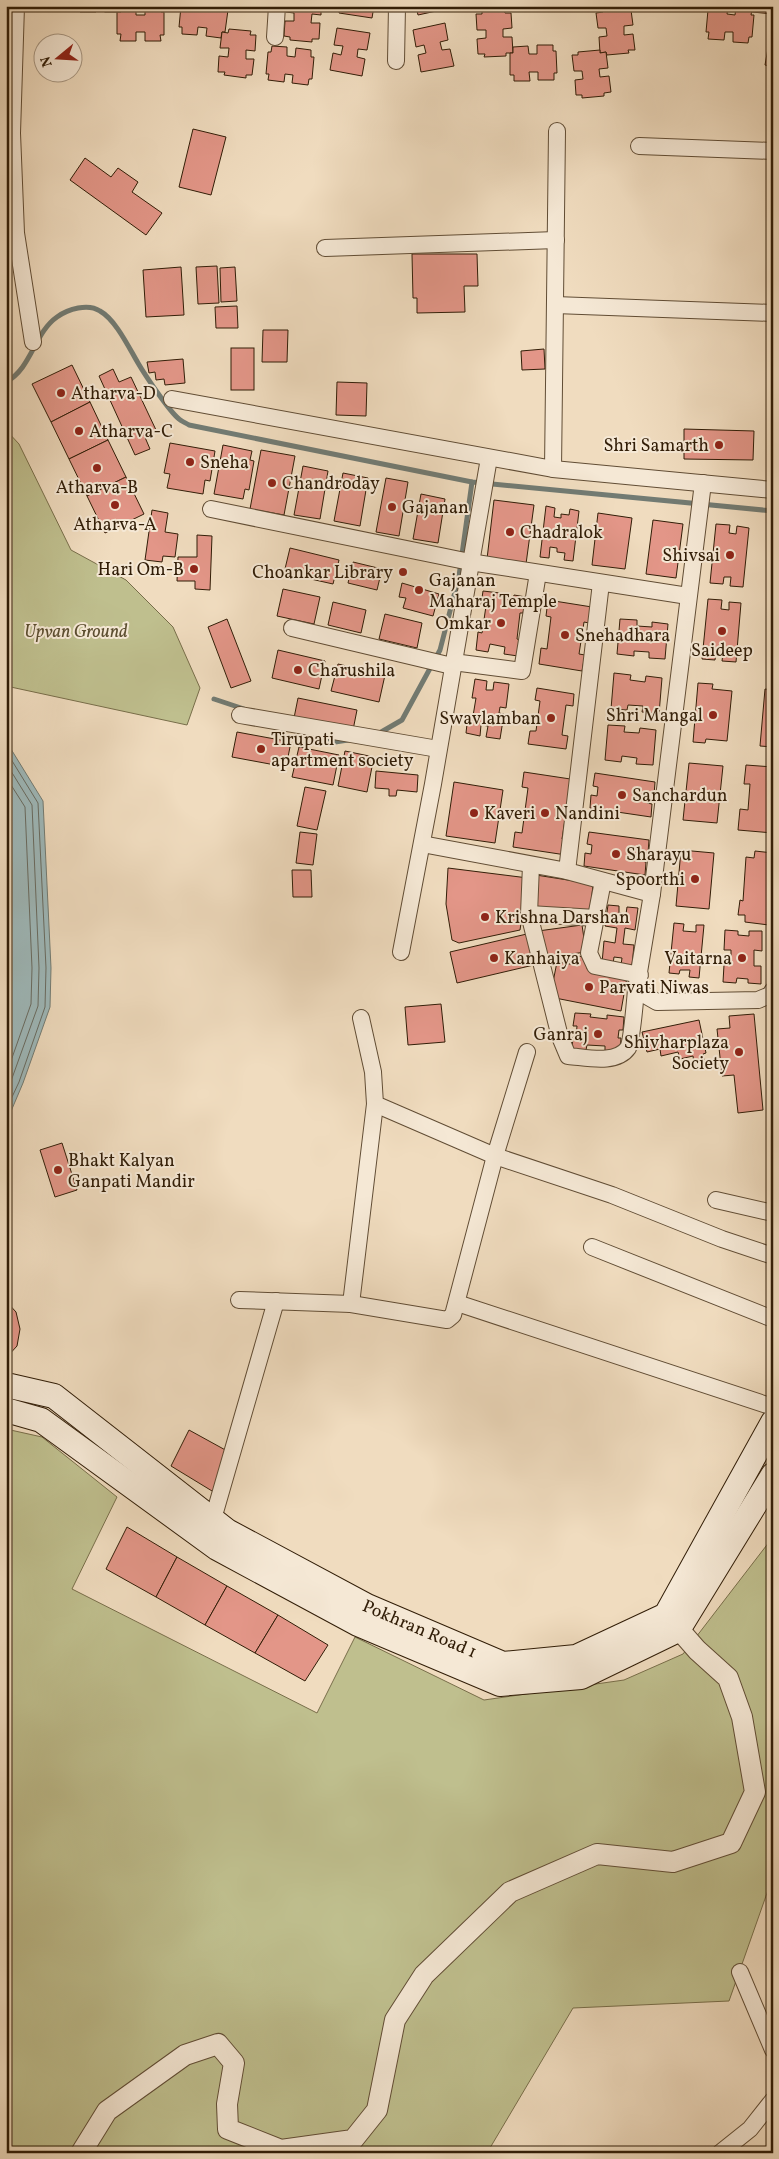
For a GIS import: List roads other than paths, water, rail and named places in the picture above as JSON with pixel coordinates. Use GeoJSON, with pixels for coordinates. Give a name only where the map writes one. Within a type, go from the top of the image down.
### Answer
{"type":"FeatureCollection","features":[{"type":"Feature","properties":{"kind":"main road","name":"Pokhran Road 1"},"geometry":{"type":"LineString","coordinates":[[6,1385],[54,1396],[227,1531],[367,1606],[503,1664],[576,1657],[672,1622]]}},
{"type":"Feature","properties":{"kind":"main road"},"geometry":{"type":"LineString","coordinates":[[41,1420],[54,1396]]}},
{"type":"Feature","properties":{"kind":"main road","name":"Pokhran Road 1"},"geometry":{"type":"LineString","coordinates":[[6,1410],[41,1420],[217,1548],[358,1624],[500,1684],[581,1677],[672,1622]]}},
{"type":"Feature","properties":{"kind":"main road"},"geometry":{"type":"LineString","coordinates":[[672,1622],[773,1422]]}},
{"type":"Feature","properties":{"kind":"main road"},"geometry":{"type":"LineString","coordinates":[[672,1622],[773,1475]]}},
{"type":"Feature","properties":{"kind":"street"},"geometry":{"type":"LineString","coordinates":[[16,6],[10,83],[16,234],[33,342]]}},
{"type":"Feature","properties":{"kind":"street"},"geometry":{"type":"LineString","coordinates":[[275,37],[277,6]]}},
{"type":"Feature","properties":{"kind":"street"},"geometry":{"type":"LineString","coordinates":[[396,6],[396,61]]}},
{"type":"Feature","properties":{"kind":"street"},"geometry":{"type":"LineString","coordinates":[[553,469],[557,131]]}},
{"type":"Feature","properties":{"kind":"street"},"geometry":{"type":"LineString","coordinates":[[639,146],[773,151]]}},
{"type":"Feature","properties":{"kind":"street"},"geometry":{"type":"LineString","coordinates":[[326,248],[556,240]]}},
{"type":"Feature","properties":{"kind":"street"},"geometry":{"type":"LineString","coordinates":[[555,304],[773,313]]}},
{"type":"Feature","properties":{"kind":"street"},"geometry":{"type":"LineString","coordinates":[[172,399],[553,469],[773,490]]}},
{"type":"Feature","properties":{"kind":"street"},"geometry":{"type":"LineString","coordinates":[[401,952],[422,844],[489,458]]}},
{"type":"Feature","properties":{"kind":"street"},"geometry":{"type":"LineString","coordinates":[[531,865],[529,914],[560,1037],[568,1056],[602,1059],[621,1054],[629,1047],[652,894],[703,484]]}},
{"type":"Feature","properties":{"kind":"street"},"geometry":{"type":"LineString","coordinates":[[211,508],[470,562],[688,596]]}},
{"type":"Feature","properties":{"kind":"street"},"geometry":{"type":"LineString","coordinates":[[292,628],[453,664],[522,671],[538,573]]}},
{"type":"Feature","properties":{"kind":"street"},"geometry":{"type":"LineString","coordinates":[[567,871],[601,582]]}},
{"type":"Feature","properties":{"kind":"street"},"geometry":{"type":"LineString","coordinates":[[240,715],[438,749]]}},
{"type":"Feature","properties":{"kind":"street"},"geometry":{"type":"LineString","coordinates":[[422,844],[567,871],[652,894]]}},
{"type":"Feature","properties":{"kind":"street"},"geometry":{"type":"LineString","coordinates":[[603,881],[589,953],[595,966],[638,982],[658,1002],[758,1000],[770,995],[773,990]]}},
{"type":"Feature","properties":{"kind":"street"},"geometry":{"type":"LineString","coordinates":[[529,914],[596,918]]}},
{"type":"Feature","properties":{"kind":"street"},"geometry":{"type":"LineString","coordinates":[[351,1304],[375,1104],[373,1072],[361,1018]]}},
{"type":"Feature","properties":{"kind":"street"},"geometry":{"type":"LineString","coordinates":[[239,1300],[351,1304],[447,1320],[453,1315],[495,1156],[527,1052]]}},
{"type":"Feature","properties":{"kind":"street"},"geometry":{"type":"LineString","coordinates":[[375,1104],[495,1156],[612,1195],[722,1239],[773,1256]]}},
{"type":"Feature","properties":{"kind":"street"},"geometry":{"type":"LineString","coordinates":[[716,1200],[773,1214]]}},
{"type":"Feature","properties":{"kind":"street"},"geometry":{"type":"LineString","coordinates":[[592,1247],[773,1319]]}},
{"type":"Feature","properties":{"kind":"street"},"geometry":{"type":"LineString","coordinates":[[213,1519],[276,1301]]}},
{"type":"Feature","properties":{"kind":"street"},"geometry":{"type":"LineString","coordinates":[[457,1303],[773,1406]]}},
{"type":"Feature","properties":{"kind":"street"},"geometry":{"type":"LineString","coordinates":[[81,2153],[107,2111],[185,2055],[218,2044],[234,2063],[227,2104],[228,2129],[281,2150],[353,2140],[377,2110],[395,2020],[424,1975],[510,1892],[597,1854],[672,1862],[731,1843],[755,1792],[742,1717],[728,1678],[672,1622]]}},
{"type":"Feature","properties":{"kind":"street"},"geometry":{"type":"LineString","coordinates":[[740,1972],[773,2050]]}},
{"type":"Feature","properties":{"kind":"street"},"geometry":{"type":"LineString","coordinates":[[720,2153],[750,2129],[773,2100]]}},
{"type":"Feature","properties":{"kind":"water"},"geometry":{"type":"Polygon","coordinates":[[[6,741],[43,801],[51,968],[50,1007],[23,1083],[6,1123],[6,741]]]}},
{"type":"Feature","properties":{"kind":"waterway"},"geometry":{"type":"LineString","coordinates":[[6,382],[22,368],[49,324],[67,312],[78,308],[90,307],[106,315],[122,335],[141,369],[163,401],[179,419],[189,425],[472,482],[773,511]]}},
{"type":"Feature","properties":{"kind":"waterway"},"geometry":{"type":"LineString","coordinates":[[376,735],[402,720],[440,650],[459,576],[472,482]]}},
{"type":"Feature","properties":{"kind":"waterway"},"geometry":{"type":"LineString","coordinates":[[214,699],[244,709]]}},
{"type":"Feature","properties":{"kind":"waterway"},"geometry":{"type":"LineString","coordinates":[[318,736],[335,742],[348,740]]}},
{"type":"Feature","properties":{"kind":"place","name":"Atharva-D"},"geometry":{"type":"Point","coordinates":[61,393]}},
{"type":"Feature","properties":{"kind":"place","name":"Atharva-C"},"geometry":{"type":"Point","coordinates":[79,431]}},
{"type":"Feature","properties":{"kind":"place","name":"Shri Samarth"},"geometry":{"type":"Point","coordinates":[719,445]}},
{"type":"Feature","properties":{"kind":"place","name":"Sneha"},"geometry":{"type":"Point","coordinates":[190,462]}},
{"type":"Feature","properties":{"kind":"place","name":"Atharva-B"},"geometry":{"type":"Point","coordinates":[97,468]}},
{"type":"Feature","properties":{"kind":"place","name":"Chandroday"},"geometry":{"type":"Point","coordinates":[272,483]}},
{"type":"Feature","properties":{"kind":"place","name":"Atharva-A"},"geometry":{"type":"Point","coordinates":[115,505]}},
{"type":"Feature","properties":{"kind":"place","name":"Gajanan"},"geometry":{"type":"Point","coordinates":[392,507]}},
{"type":"Feature","properties":{"kind":"place","name":"Chadralok"},"geometry":{"type":"Point","coordinates":[510,532]}},
{"type":"Feature","properties":{"kind":"place","name":"Shivsai"},"geometry":{"type":"Point","coordinates":[730,555]}},
{"type":"Feature","properties":{"kind":"place","name":"Hari Om-B"},"geometry":{"type":"Point","coordinates":[194,569]}},
{"type":"Feature","properties":{"kind":"place","name":"Choankar Library"},"geometry":{"type":"Point","coordinates":[403,572]}},
{"type":"Feature","properties":{"kind":"place","name":"Gajanan Maharaj Temple"},"geometry":{"type":"Point","coordinates":[419,590]}},
{"type":"Feature","properties":{"kind":"place","name":"Omkar"},"geometry":{"type":"Point","coordinates":[501,623]}},
{"type":"Feature","properties":{"kind":"place","name":"Saideep"},"geometry":{"type":"Point","coordinates":[722,631]}},
{"type":"Feature","properties":{"kind":"place","name":"Snehadhara"},"geometry":{"type":"Point","coordinates":[565,635]}},
{"type":"Feature","properties":{"kind":"place","name":"Charushila"},"geometry":{"type":"Point","coordinates":[298,670]}},
{"type":"Feature","properties":{"kind":"place","name":"Shri Mangal"},"geometry":{"type":"Point","coordinates":[713,715]}},
{"type":"Feature","properties":{"kind":"place","name":"Swavlamban"},"geometry":{"type":"Point","coordinates":[551,718]}},
{"type":"Feature","properties":{"kind":"place","name":"Tirupati apartment society"},"geometry":{"type":"Point","coordinates":[261,749]}},
{"type":"Feature","properties":{"kind":"place","name":"Sanchardun"},"geometry":{"type":"Point","coordinates":[622,795]}},
{"type":"Feature","properties":{"kind":"place","name":"Kaveri"},"geometry":{"type":"Point","coordinates":[474,813]}},
{"type":"Feature","properties":{"kind":"place","name":"Nandini"},"geometry":{"type":"Point","coordinates":[545,813]}},
{"type":"Feature","properties":{"kind":"place","name":"Sharayu"},"geometry":{"type":"Point","coordinates":[616,854]}},
{"type":"Feature","properties":{"kind":"place","name":"Spoorthi"},"geometry":{"type":"Point","coordinates":[695,879]}},
{"type":"Feature","properties":{"kind":"place","name":"Krishna Darshan"},"geometry":{"type":"Point","coordinates":[485,917]}},
{"type":"Feature","properties":{"kind":"place","name":"Kanhaiya"},"geometry":{"type":"Point","coordinates":[494,958]}},
{"type":"Feature","properties":{"kind":"place","name":"Vaitarna"},"geometry":{"type":"Point","coordinates":[742,958]}},
{"type":"Feature","properties":{"kind":"place","name":"Parvati Niwas"},"geometry":{"type":"Point","coordinates":[589,987]}},
{"type":"Feature","properties":{"kind":"place","name":"Ganraj"},"geometry":{"type":"Point","coordinates":[598,1034]}},
{"type":"Feature","properties":{"kind":"place","name":"Shivharplaza Society"},"geometry":{"type":"Point","coordinates":[739,1052]}},
{"type":"Feature","properties":{"kind":"place","name":"Bhakt Kalyan Ganpati Mandir"},"geometry":{"type":"Point","coordinates":[58,1170]}},
{"type":"Feature","properties":{"kind":"park label","name":"Upvan Ground"},"geometry":{"type":"Point","coordinates":[76,631]}}]}
